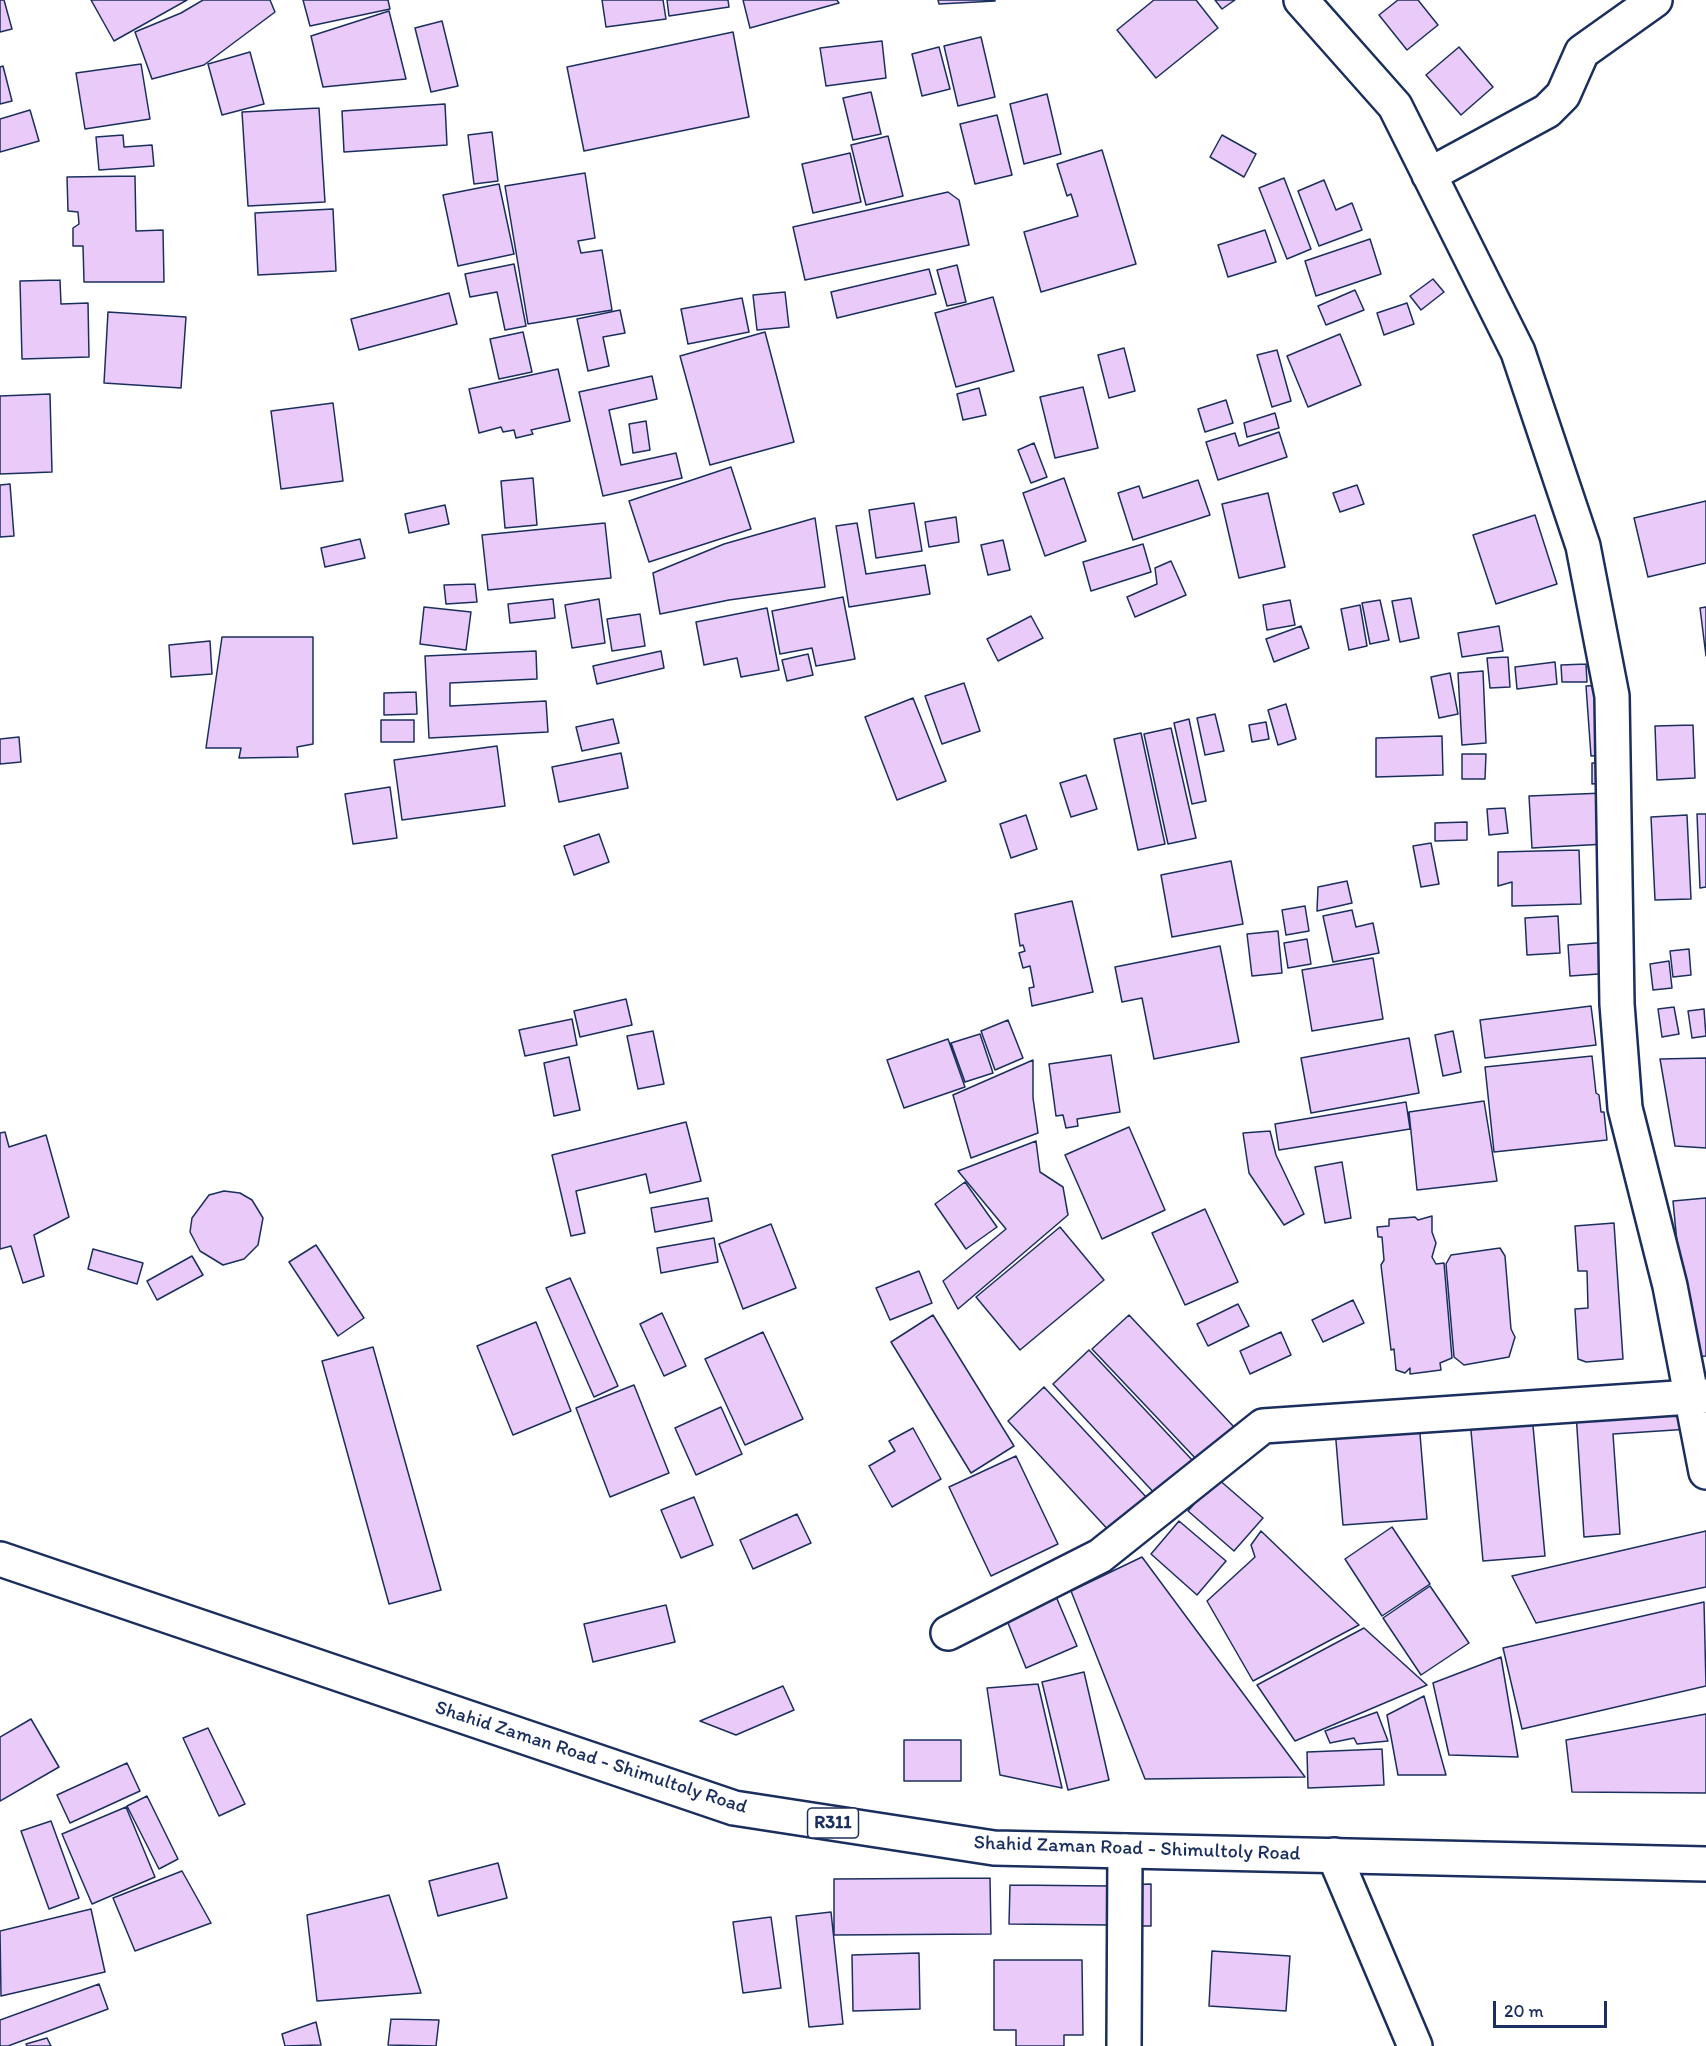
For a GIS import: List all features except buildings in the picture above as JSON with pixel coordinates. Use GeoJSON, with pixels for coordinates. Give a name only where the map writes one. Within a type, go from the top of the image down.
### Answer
{"type":"FeatureCollection","features":[{"type":"Feature","properties":{"kind":"street"},"geometry":{"type":"LineString","coordinates":[[1301,0],[1395,106],[1518,352],[1583,546],[1612,696],[1617,1004],[1624,1108],[1699,1397],[1706,1472]]}},
{"type":"Feature","properties":{"kind":"street"},"geometry":{"type":"LineString","coordinates":[[1429,175],[1547,111],[1563,95],[1582,52],[1655,0]]}},
{"type":"Feature","properties":{"kind":"street"},"geometry":{"type":"LineString","coordinates":[[948,1634],[1100,1556],[1263,1426],[1699,1397]]}},
{"type":"Feature","properties":{"kind":"street","name":"Shahid Zaman Road - Shimultoly Road"},"geometry":{"type":"LineString","coordinates":[[0,1559],[734,1808],[994,1848],[1706,1864]]}},
{"type":"Feature","properties":{"kind":"street"},"geometry":{"type":"LineString","coordinates":[[1124,2046],[1125,1851]]}},
{"type":"Feature","properties":{"kind":"street"},"geometry":{"type":"LineString","coordinates":[[1334,1855],[1415,2046]]}}]}
